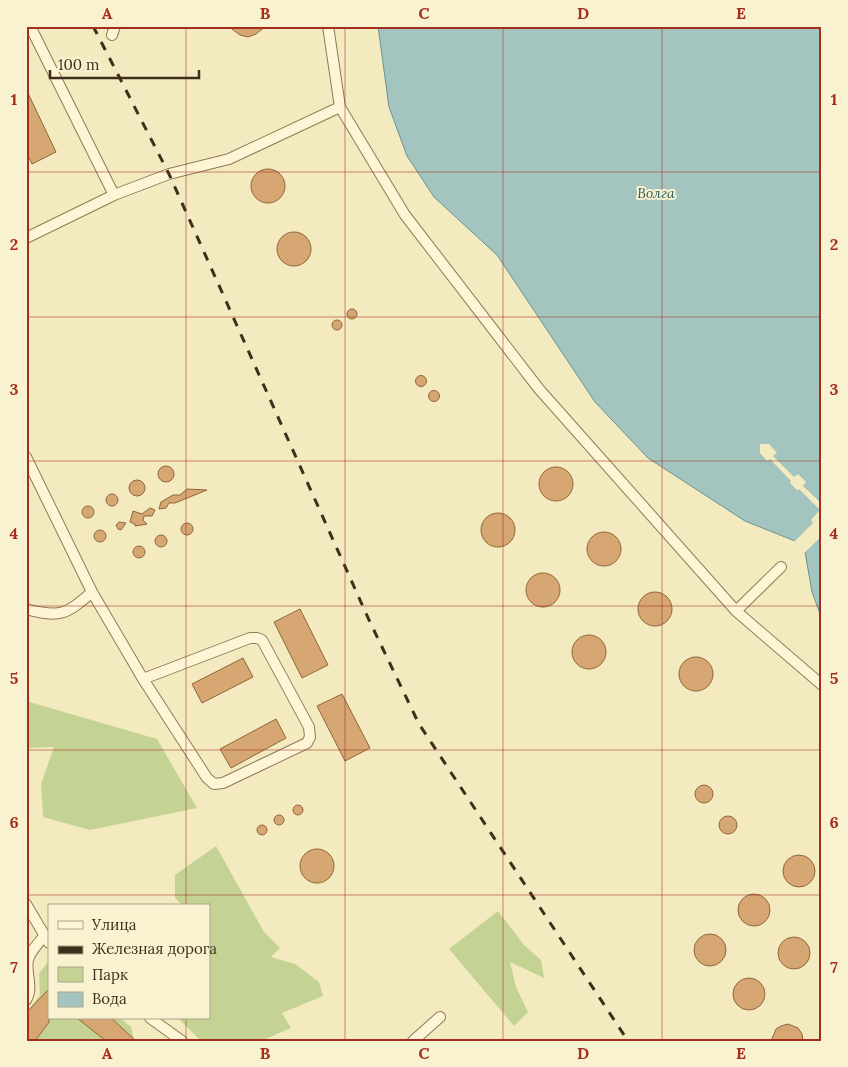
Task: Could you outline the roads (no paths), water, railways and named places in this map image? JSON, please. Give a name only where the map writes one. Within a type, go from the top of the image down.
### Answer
[{"type":"street","points":[[30,26],[114,195]]},
{"type":"street","points":[[328,26],[340,107],[405,215],[539,389],[736,610],[822,685]]},
{"type":"street","points":[[26,238],[114,195],[169,174],[229,159],[340,107]]},
{"type":"street","points":[[26,457],[92,592],[143,679],[207,778],[214,784],[223,783],[307,743],[310,737],[309,727],[262,640],[257,638],[250,638],[143,679]]},
{"type":"street","points":[[736,610],[781,567]]},
{"type":"street","points":[[26,609],[47,615],[64,612],[75,607],[92,592]]},
{"type":"street","points":[[26,904],[46,939],[29,956],[30,988],[26,1000]]},
{"type":"street","points":[[413,1041],[440,1017]]},
{"type":"street","points":[[153,1020],[182,1041]]},
{"type":"water","name":"Волга","points":[[378,26],[822,26],[822,619],[812,592],[805,552],[795,541],[745,521],[648,458],[595,402],[497,255],[434,197],[407,156],[389,107]]},
{"type":"railway","points":[[93,26],[169,174],[369,620],[419,724],[628,1041]]}]
